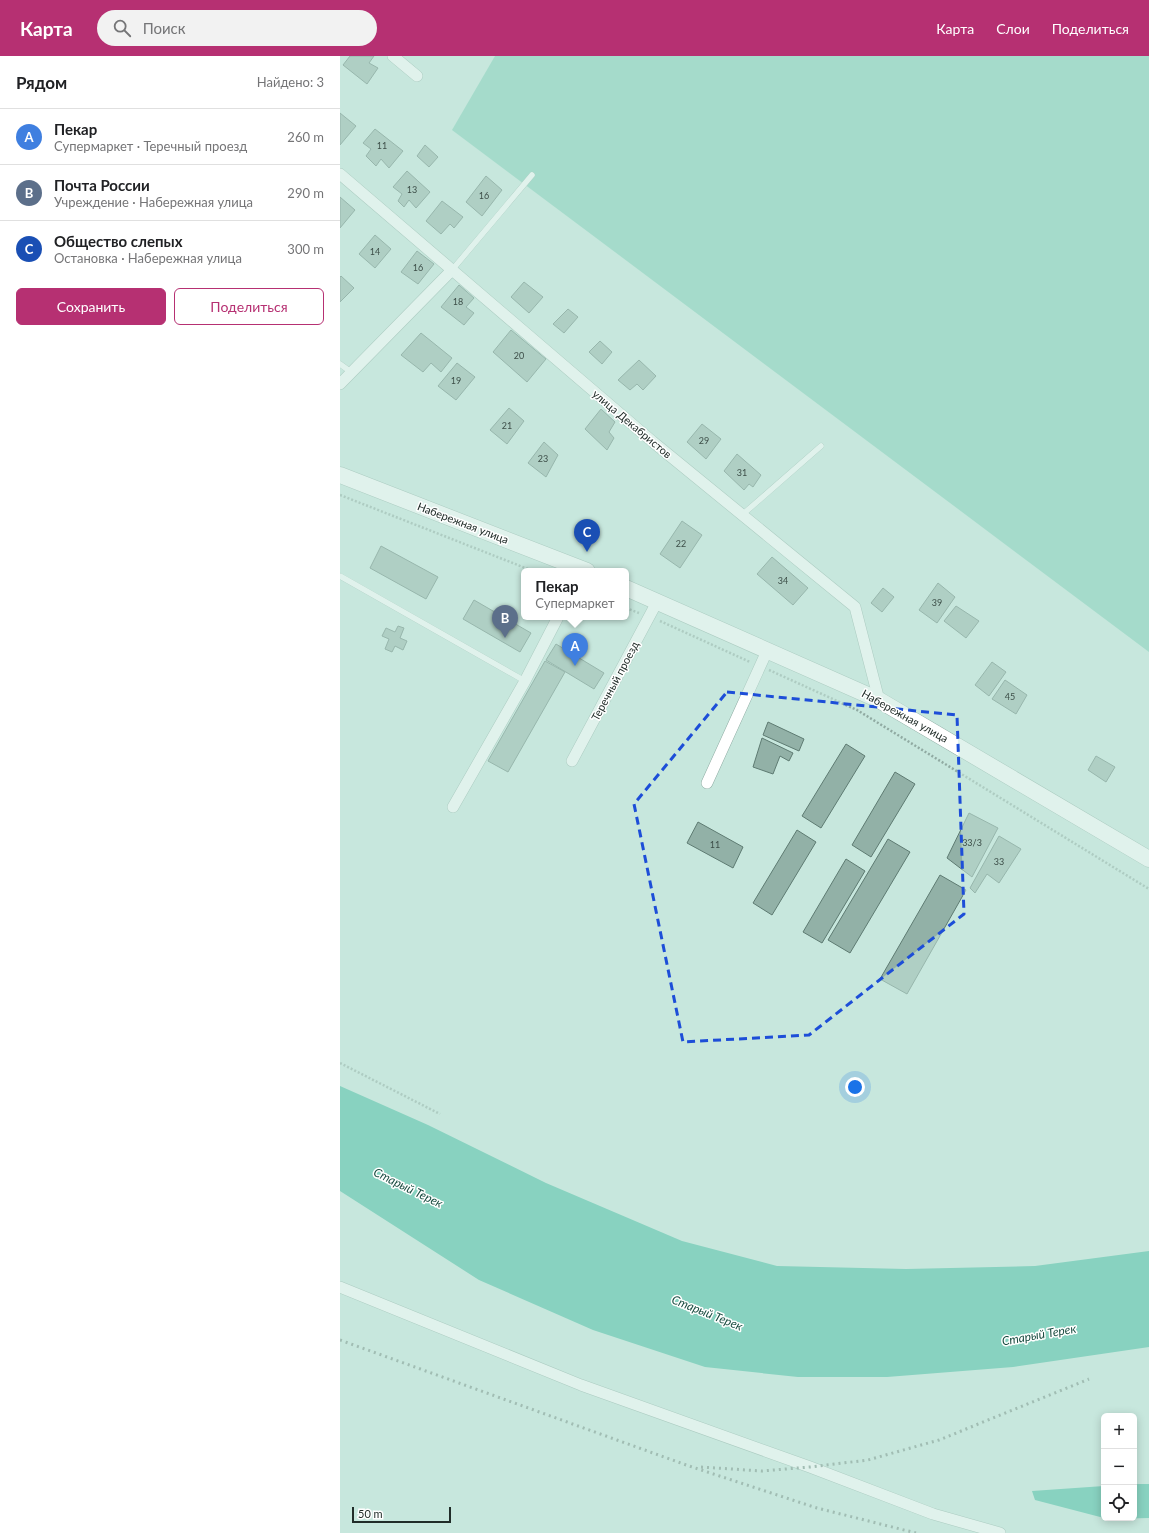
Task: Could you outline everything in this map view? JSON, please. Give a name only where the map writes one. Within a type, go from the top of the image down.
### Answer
[{"type":"main road","name":"Набережная улица","points":[[340,475],[579,568]]},
{"type":"main road","name":"Набережная улица","points":[[629,589],[879,700],[1149,859]]},
{"type":"street","points":[[393,56],[417,76]]},
{"type":"street","name":"улица Декабристов","points":[[340,174],[653,442],[854,607],[879,700]]},
{"type":"street","points":[[340,384],[452,270]]},
{"type":"street","name":"Теречный проезд","points":[[572,761],[657,602]]},
{"type":"street","points":[[452,807],[525,681],[556,620]]},
{"type":"street","points":[[707,783],[767,651]]},
{"type":"street","points":[[340,1287],[581,1385],[810,1467],[933,1514],[1000,1533]]},
{"type":"lane","points":[[452,270],[532,175]]},
{"type":"lane","points":[[340,364],[351,372]]},
{"type":"lane","points":[[742,515],[821,446]]},
{"type":"lane","points":[[340,576],[525,681]]},
{"type":"path","points":[[340,495],[525,568]]},
{"type":"path","points":[[629,609],[640,613]]},
{"type":"path","points":[[655,619],[756,664]]},
{"type":"path","points":[[763,667],[857,710],[1149,889]]},
{"type":"path","points":[[340,1062],[440,1114]]},
{"type":"highlighted area","points":[[727,692],[957,715],[964,914],[809,1035],[683,1042],[634,804]]},
{"type":"shaded area","points":[[495,56],[1149,56],[1149,652],[452,130]]},
{"type":"water","name":"Старый Терек","points":[[340,1086],[428,1125],[546,1183],[682,1241],[777,1266],[906,1269],[1035,1266],[1149,1251],[1149,1347],[1013,1367],[887,1377],[798,1377],[705,1367],[593,1330],[479,1280],[340,1191]]},
{"type":"water","points":[[1137,1484],[1149,1484],[1149,1518],[1137,1518]]},
{"type":"water","points":[[1101,1486],[1101,1517],[1035,1500],[1032,1491]]},
{"type":"building","points":[[350,56],[374,56],[369,63],[378,68],[367,84],[343,65]]},
{"type":"building","points":[[340,113],[356,126],[340,145]]},
{"type":"building","points":[[375,129],[403,151],[389,168],[381,159],[376,166],[366,156],[371,149],[363,143]]},
{"type":"building","points":[[425,145],[438,157],[429,167],[417,156]]},
{"type":"building","points":[[407,171],[430,192],[416,208],[409,200],[404,207],[398,201],[402,194],[393,187]]},
{"type":"building","points":[[486,176],[502,190],[482,216],[466,202]]},
{"type":"building","points":[[340,197],[355,210],[340,228]]},
{"type":"building","points":[[442,201],[463,217],[454,228],[450,224],[441,234],[426,221]]},
{"type":"building","points":[[375,235],[391,249],[375,268],[359,254]]},
{"type":"building","points":[[417,251],[434,264],[418,284],[401,272]]},
{"type":"building","points":[[341,276],[354,288],[340,302],[340,277]]},
{"type":"building","points":[[524,282],[543,297],[529,313],[511,297]]},
{"type":"building","points":[[459,285],[474,298],[466,307],[474,313],[464,325],[441,307]]},
{"type":"building","points":[[568,309],[578,317],[564,333],[553,324]]},
{"type":"building","points":[[511,330],[546,359],[527,382],[493,352]]},
{"type":"building","points":[[421,333],[452,358],[441,372],[431,363],[423,372],[401,355]]},
{"type":"building","points":[[600,341],[612,352],[602,364],[589,352]]},
{"type":"building","points":[[639,360],[656,376],[643,390],[637,384],[630,390],[618,380]]},
{"type":"building","points":[[457,363],[475,377],[456,400],[438,386]]},
{"type":"building","points":[[509,408],[524,421],[507,444],[490,430]]},
{"type":"building","points":[[601,409],[615,422],[609,432],[614,438],[607,450],[585,429]]},
{"type":"building","points":[[702,424],[721,439],[706,459],[687,442]]},
{"type":"building","points":[[544,442],[558,455],[546,477],[528,463]]},
{"type":"building","points":[[737,454],[761,475],[753,487],[749,484],[744,490],[724,471]]},
{"type":"building","points":[[682,521],[702,535],[680,568],[660,554]]},
{"type":"building","points":[[381,546],[438,577],[426,599],[370,568]]},
{"type":"building","points":[[772,557],[808,588],[793,605],[757,574]]},
{"type":"building","points":[[938,583],[955,597],[937,623],[919,610]]},
{"type":"building","points":[[883,588],[894,597],[882,612],[871,603]]},
{"type":"building","points":[[474,600],[531,633],[520,652],[463,619]]},
{"type":"building","points":[[956,606],[979,621],[966,638],[944,621]]},
{"type":"building","points":[[398,626],[404,628],[400,638],[407,641],[403,650],[395,646],[392,652],[385,649],[389,639],[382,636],[386,628],[395,632]]},
{"type":"building","points":[[556,644],[604,673],[594,689],[546,660]]},
{"type":"building","points":[[545,661],[565,672],[508,772],[488,761]]},
{"type":"building","points":[[992,662],[1006,672],[989,696],[975,685]]},
{"type":"building","points":[[1005,680],[1027,695],[1016,714],[992,699]]},
{"type":"building","points":[[768,722],[804,739],[799,751],[763,735]]},
{"type":"building","points":[[762,738],[793,753],[789,761],[780,756],[773,774],[753,767]]},
{"type":"building","points":[[846,744],[865,756],[821,828],[802,816]]},
{"type":"building","points":[[1096,756],[1115,767],[1106,782],[1088,770]]},
{"type":"building","points":[[895,772],[915,784],[871,857],[852,845]]},
{"type":"building","points":[[969,813],[998,828],[972,877],[947,858]]},
{"type":"building","points":[[698,822],[743,847],[733,868],[687,843]]},
{"type":"building","points":[[797,830],[816,842],[772,915],[753,903]]},
{"type":"building","points":[[999,836],[1021,849],[999,883],[987,874],[975,893],[970,888]]},
{"type":"building","points":[[888,839],[910,852],[850,953],[828,940]]},
{"type":"building","points":[[846,859],[865,871],[822,943],[803,932]]},
{"type":"building","points":[[940,875],[966,890],[907,994],[880,979]]},
{"type":"railway","points":[[340,1340],[689,1466],[817,1508],[916,1533]]},
{"type":"railway","points":[[701,1467],[762,1471],[868,1460],[939,1440],[1089,1379]]},
{"type":"place","name":"Общество слепых","points":[[587,552]]},
{"type":"place","name":"Почта России","points":[[505,638]]},
{"type":"place","name":"Пекар","points":[[575,666]]}]
